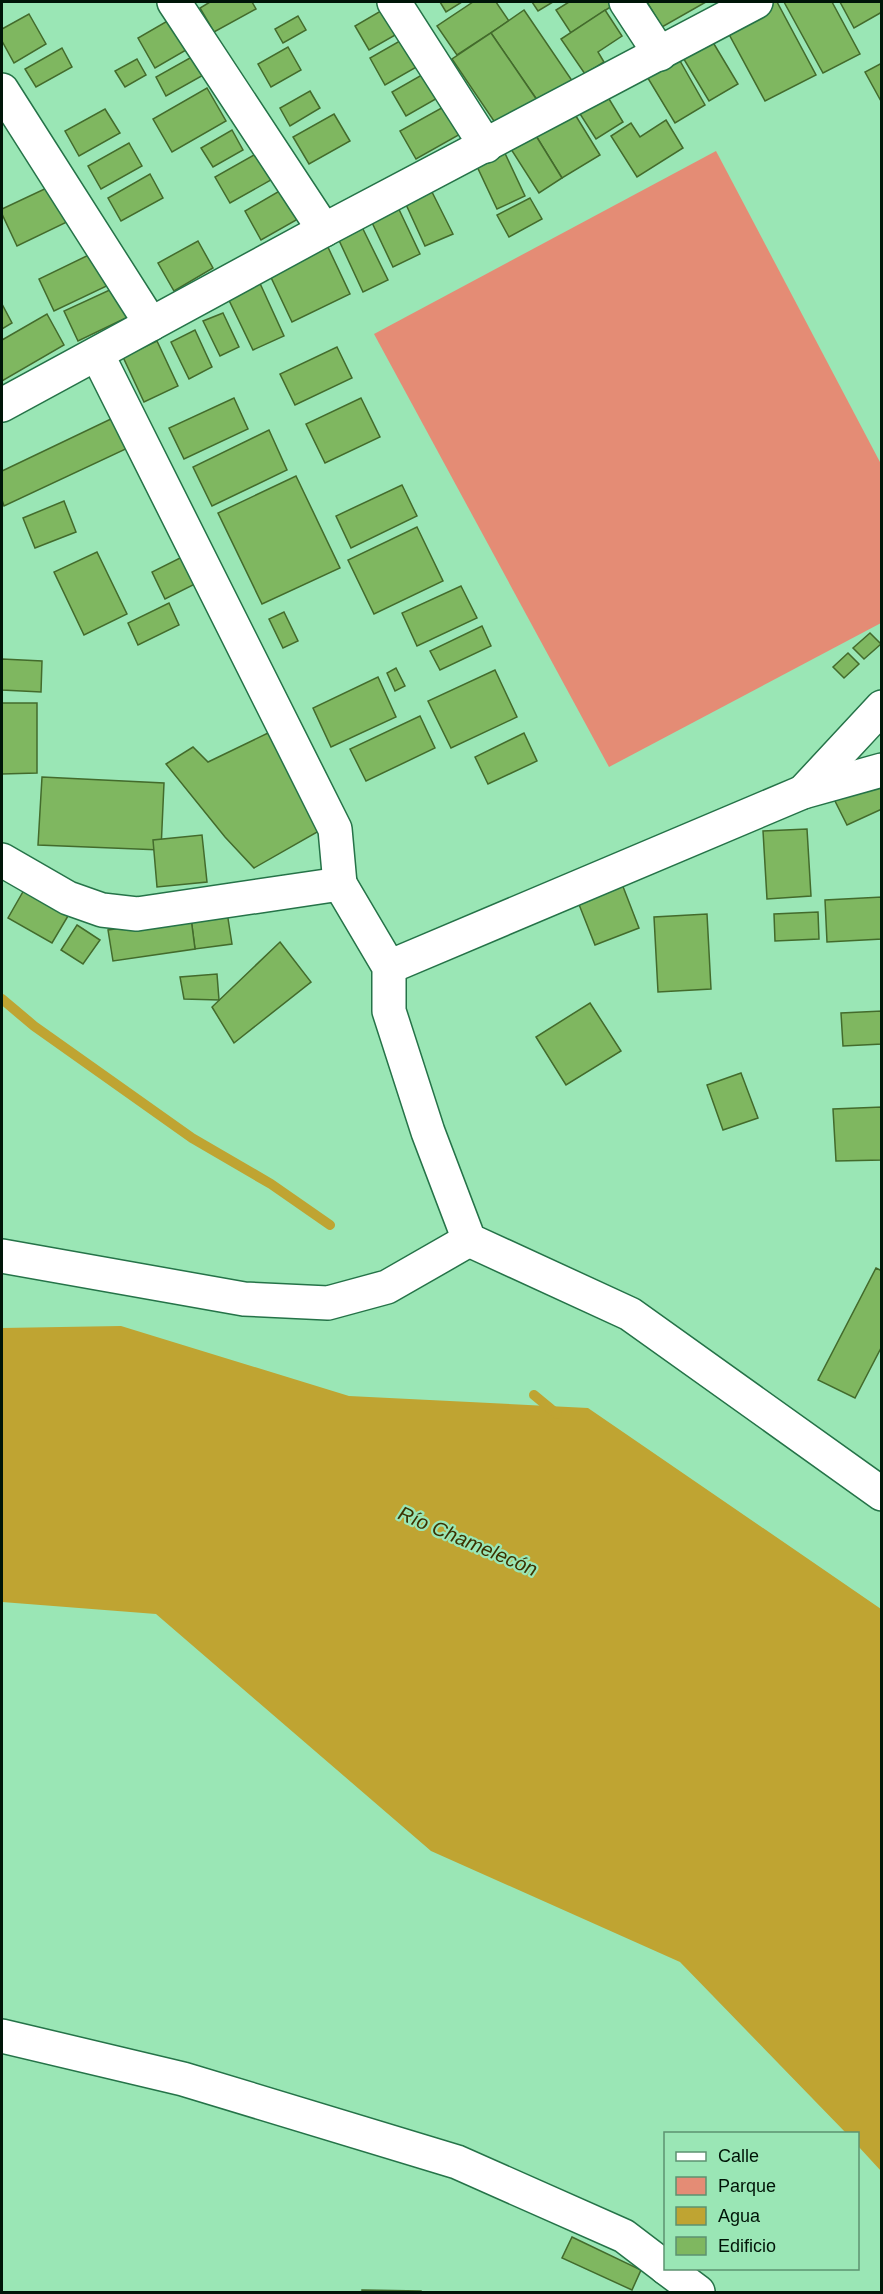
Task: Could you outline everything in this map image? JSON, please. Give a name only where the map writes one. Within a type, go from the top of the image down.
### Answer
[{"type":"street","points":[[174,2],[324,230]]},
{"type":"street","points":[[394,2],[486,146]]},
{"type":"street","points":[[626,2],[660,54]]},
{"type":"street","points":[[2,405],[324,230],[756,2]]},
{"type":"street","points":[[2,90],[151,324]]},
{"type":"street","points":[[97,354],[335,828],[340,884],[389,967],[389,1011],[428,1132],[469,1240],[630,1314],[882,1494]]},
{"type":"street","points":[[803,792],[882,707]]},
{"type":"street","points":[[389,967],[803,792],[882,770]]},
{"type":"street","points":[[2,860],[68,898],[102,910],[137,914],[340,884]]},
{"type":"street","points":[[2,1256],[244,1299],[328,1303],[387,1287],[469,1240]]},
{"type":"street","points":[[2,2036],[183,2079],[457,2162],[624,2236],[664,2266]]},
{"type":"street","points":[[669,2270],[698,2292]]},
{"type":"green space","points":[[716,151],[881,464],[881,623],[609,767],[374,334]]},
{"type":"water","name":"Río Chamelecón","points":[[121,1326],[349,1396],[588,1408],[881,1609],[881,2171],[859,2147],[859,2132],[845,2132],[680,1962],[431,1851],[156,1614],[2,1602],[2,1328]]},
{"type":"building","points":[[210,2],[252,2],[256,9],[214,32],[200,8]]},
{"type":"building","points":[[440,2],[462,2],[446,12]]},
{"type":"building","points":[[473,2],[496,2],[509,21],[457,55],[437,26]]},
{"type":"building","points":[[532,2],[553,2],[538,11]]},
{"type":"building","points":[[569,2],[618,2],[571,33],[556,10]]},
{"type":"building","points":[[647,2],[706,2],[662,27]]},
{"type":"building","points":[[770,2],[777,2],[816,75],[765,101],[724,25]]},
{"type":"building","points":[[784,2],[832,2],[860,54],[823,73]]},
{"type":"building","points":[[840,2],[882,2],[882,12],[854,28]]},
{"type":"building","points":[[391,5],[404,30],[369,50],[355,26]]},
{"type":"building","points":[[524,10],[575,85],[542,107],[491,33]]},
{"type":"building","points":[[605,10],[622,36],[598,52],[604,62],[585,74],[561,39]]},
{"type":"building","points":[[29,14],[46,44],[14,63],[2,41],[2,29]]},
{"type":"building","points":[[176,16],[193,46],[155,68],[138,38]]},
{"type":"building","points":[[298,16],[306,30],[283,43],[275,29]]},
{"type":"building","points":[[491,33],[539,103],[500,130],[452,59]]},
{"type":"building","points":[[708,34],[738,84],[709,101],[679,51]]},
{"type":"building","points":[[405,38],[420,65],[385,85],[370,58]]},
{"type":"building","points":[[288,47],[301,70],[271,87],[258,64]]},
{"type":"building","points":[[62,48],[72,67],[36,87],[25,69]]},
{"type":"building","points":[[675,52],[705,105],[675,123],[643,70]]},
{"type":"building","points":[[197,54],[207,73],[166,96],[156,77]]},
{"type":"building","points":[[137,59],[146,75],[125,87],[115,71]]},
{"type":"building","points":[[882,63],[882,103],[865,72]]},
{"type":"building","points":[[434,68],[448,92],[406,116],[392,92]]},
{"type":"building","points":[[207,88],[226,121],[172,152],[153,119]]},
{"type":"building","points":[[603,89],[623,122],[596,139],[575,106]]},
{"type":"building","points":[[310,91],[320,108],[290,126],[280,108]]},
{"type":"building","points":[[456,100],[471,128],[416,159],[400,131]]},
{"type":"building","points":[[571,108],[600,155],[562,178],[533,131]]},
{"type":"building","points":[[105,109],[120,133],[79,156],[65,131]]},
{"type":"building","points":[[334,114],[350,141],[309,164],[293,137]]},
{"type":"building","points":[[666,120],[683,148],[637,177],[611,136],[631,123],[640,137]]},
{"type":"building","points":[[232,130],[243,150],[213,167],[201,148]]},
{"type":"building","points":[[533,131],[562,178],[539,193],[509,146]]},
{"type":"building","points":[[129,143],[142,166],[101,189],[88,166]]},
{"type":"building","points":[[502,147],[525,196],[497,209],[474,160]]},
{"type":"building","points":[[263,150],[278,176],[230,203],[215,177]]},
{"type":"building","points":[[150,174],[163,198],[121,221],[108,198]]},
{"type":"building","points":[[53,185],[69,221],[17,246],[2,214],[2,209]]},
{"type":"building","points":[[288,186],[305,215],[261,240],[245,211]]},
{"type":"building","points":[[430,188],[453,234],[425,246],[404,200]]},
{"type":"building","points":[[530,198],[542,219],[509,237],[497,215]]},
{"type":"building","points":[[395,201],[420,254],[393,267],[368,214]]},
{"type":"building","points":[[361,225],[388,280],[363,292],[337,236]]},
{"type":"building","points":[[198,241],[213,268],[174,291],[158,263]]},
{"type":"building","points":[[326,243],[350,294],[292,322],[268,271]]},
{"type":"building","points":[[97,251],[113,283],[54,311],[39,279]]},
{"type":"building","points":[[258,279],[284,336],[253,350],[226,294]]},
{"type":"building","points":[[114,288],[128,317],[78,341],[64,311]]},
{"type":"building","points":[[2,304],[12,323],[2,329]]},
{"type":"building","points":[[223,313],[239,347],[220,356],[203,321]]},
{"type":"building","points":[[47,314],[64,345],[2,381],[2,340]]},
{"type":"building","points":[[195,330],[212,367],[189,379],[171,342]]},
{"type":"building","points":[[157,341],[178,386],[144,402],[123,357]]},
{"type":"building","points":[[337,347],[352,378],[295,405],[280,374]]},
{"type":"building","points":[[234,398],[248,429],[184,459],[169,428]]},
{"type":"building","points":[[361,398],[380,437],[325,463],[306,424]]},
{"type":"building","points":[[115,417],[130,447],[4,506],[2,471]]},
{"type":"building","points":[[269,430],[287,470],[212,506],[193,467]]},
{"type":"building","points":[[296,476],[340,568],[262,604],[218,513]]},
{"type":"building","points":[[402,485],[417,516],[351,548],[336,516]]},
{"type":"building","points":[[64,501],[76,532],[35,548],[23,518]]},
{"type":"building","points":[[417,527],[443,581],[374,614],[348,560]]},
{"type":"building","points":[[97,552],[127,614],[84,635],[54,572]]},
{"type":"building","points":[[184,556],[197,583],[165,599],[152,572]]},
{"type":"building","points":[[461,586],[477,618],[417,646],[402,613]]},
{"type":"building","points":[[169,603],[179,625],[138,645],[128,623]]},
{"type":"building","points":[[284,612],[298,641],[283,648],[269,619]]},
{"type":"building","points":[[482,626],[491,646],[440,670],[430,651]]},
{"type":"building","points":[[870,633],[881,644],[864,659],[853,648]]},
{"type":"building","points":[[848,653],[859,664],[844,678],[833,667]]},
{"type":"building","points":[[2,659],[42,661],[41,692],[2,690]]},
{"type":"building","points":[[396,668],[405,686],[395,691],[387,673]]},
{"type":"building","points":[[495,670],[517,717],[451,748],[428,701]]},
{"type":"building","points":[[378,677],[396,717],[331,747],[313,708]]},
{"type":"building","points":[[2,703],[37,703],[37,773],[2,774]]},
{"type":"building","points":[[420,716],[435,748],[366,781],[350,749]]},
{"type":"building","points":[[268,733],[319,831],[254,868],[225,837],[166,764],[193,747],[208,762]]},
{"type":"building","points":[[524,733],[537,761],[488,784],[475,757]]},
{"type":"building","points":[[882,772],[882,809],[847,825],[832,795]]},
{"type":"building","points":[[42,777],[164,783],[161,850],[38,845]]},
{"type":"building","points":[[807,829],[811,896],[767,899],[763,831]]},
{"type":"building","points":[[202,835],[207,882],[157,887],[153,840]]},
{"type":"building","points":[[622,884],[639,928],[595,945],[578,902]]},
{"type":"building","points":[[24,890],[68,916],[52,943],[8,918]]},
{"type":"building","points":[[882,897],[882,939],[827,942],[825,900]]},
{"type":"building","points":[[227,912],[232,944],[195,949],[191,918]]},
{"type":"building","points":[[818,912],[819,939],[775,941],[774,914]]},
{"type":"building","points":[[707,914],[711,989],[658,992],[654,917]]},
{"type":"building","points":[[191,918],[195,949],[113,961],[108,930]]},
{"type":"building","points":[[77,925],[100,940],[83,964],[61,950]]},
{"type":"building","points":[[280,942],[311,982],[234,1043],[212,1007]]},
{"type":"building","points":[[217,974],[219,1000],[184,999],[180,977]]},
{"type":"building","points":[[590,1003],[621,1051],[566,1085],[536,1037]]},
{"type":"building","points":[[882,1011],[882,1044],[843,1046],[841,1013]]},
{"type":"building","points":[[741,1073],[758,1118],[723,1130],[707,1085]]},
{"type":"building","points":[[882,1107],[882,1160],[836,1161],[833,1109]]},
{"type":"building","points":[[876,1268],[882,1271],[882,1346],[855,1398],[818,1380]]},
{"type":"building","points":[[572,2237],[641,2270],[632,2290],[562,2258]]},
{"type":"building","points":[[362,2290],[421,2291],[421,2292],[362,2292]]},
{"type":"waterway","points":[[2,999],[34,1026],[192,1138],[271,1184],[330,1225]]},
{"type":"waterway","points":[[534,1395],[557,1414]]}]
